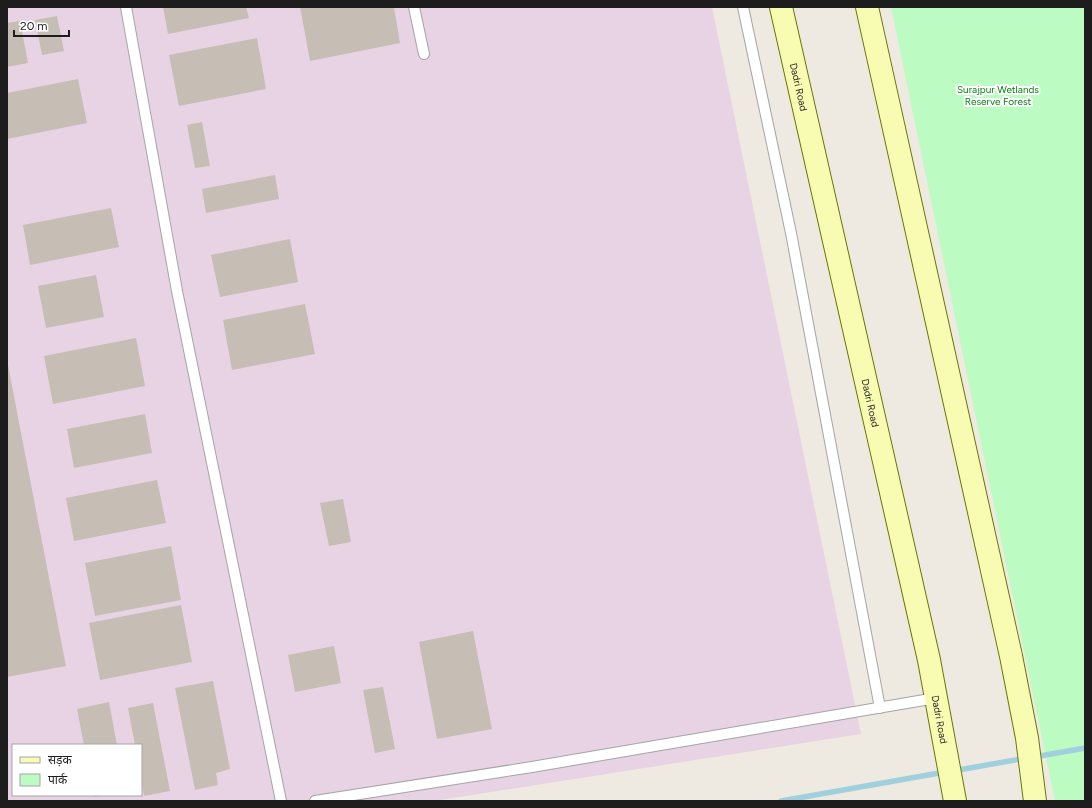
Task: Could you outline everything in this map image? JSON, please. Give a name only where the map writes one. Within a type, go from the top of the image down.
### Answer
[{"type":"main road","name":"Dadri Road","points":[[781,7],[927,652],[955,801]]},
{"type":"main road","points":[[867,7],[1010,656],[1027,738],[1035,801]]},
{"type":"lane","points":[[126,7],[179,299],[281,801]]},
{"type":"lane","points":[[414,7],[424,54]]},
{"type":"lane","points":[[743,7],[791,233],[880,708]]},
{"type":"lane","points":[[315,801],[532,768],[936,698]]},
{"type":"shaded area","points":[[7,7],[712,7],[861,734],[434,801],[7,801]]},
{"type":"green space","name":"Surajpur Wetlands Reserve Forest","points":[[891,7],[1085,7],[1085,801],[1055,801]]},
{"type":"building","points":[[163,7],[246,7],[249,18],[168,34]]},
{"type":"building","points":[[300,7],[394,7],[400,43],[310,61]]},
{"type":"building","points":[[57,16],[64,51],[42,55],[35,20]]},
{"type":"building","points":[[20,21],[28,63],[7,67],[7,23]]},
{"type":"building","points":[[257,38],[266,89],[179,106],[169,55]]},
{"type":"building","points":[[78,79],[87,123],[7,139],[7,93]]},
{"type":"building","points":[[202,122],[210,166],[195,168],[187,125]]},
{"type":"building","points":[[275,175],[279,199],[206,213],[202,189]]},
{"type":"building","points":[[111,208],[119,247],[30,265],[23,225]]},
{"type":"building","points":[[290,239],[298,282],[220,297],[211,255]]},
{"type":"building","points":[[96,275],[104,317],[46,328],[38,286]]},
{"type":"building","points":[[305,304],[315,354],[232,370],[223,320]]},
{"type":"building","points":[[136,338],[145,386],[53,404],[44,356]]},
{"type":"building","points":[[7,360],[66,666],[7,677]]},
{"type":"building","points":[[145,414],[152,453],[74,468],[67,429]]},
{"type":"building","points":[[157,480],[166,523],[74,541],[66,498]]},
{"type":"building","points":[[343,499],[351,542],[329,546],[320,503]]},
{"type":"building","points":[[171,546],[181,600],[95,616],[85,563]]},
{"type":"building","points":[[181,605],[192,662],[100,680],[89,623]]},
{"type":"building","points":[[473,631],[492,729],[437,739],[419,642]]},
{"type":"building","points":[[334,646],[341,683],[295,692],[288,655]]},
{"type":"building","points":[[213,681],[230,769],[216,773],[218,785],[195,790],[175,688]]},
{"type":"building","points":[[383,687],[395,749],[375,753],[363,690]]},
{"type":"building","points":[[109,702],[117,744],[84,744],[77,709]]},
{"type":"building","points":[[153,703],[170,791],[144,796],[142,784],[142,744],[135,744],[128,708]]},
{"type":"waterway","points":[[1034,757],[1085,748]]},
{"type":"waterway","points":[[953,771],[1026,758]]},
{"type":"waterway","points":[[781,801],[945,772]]}]
